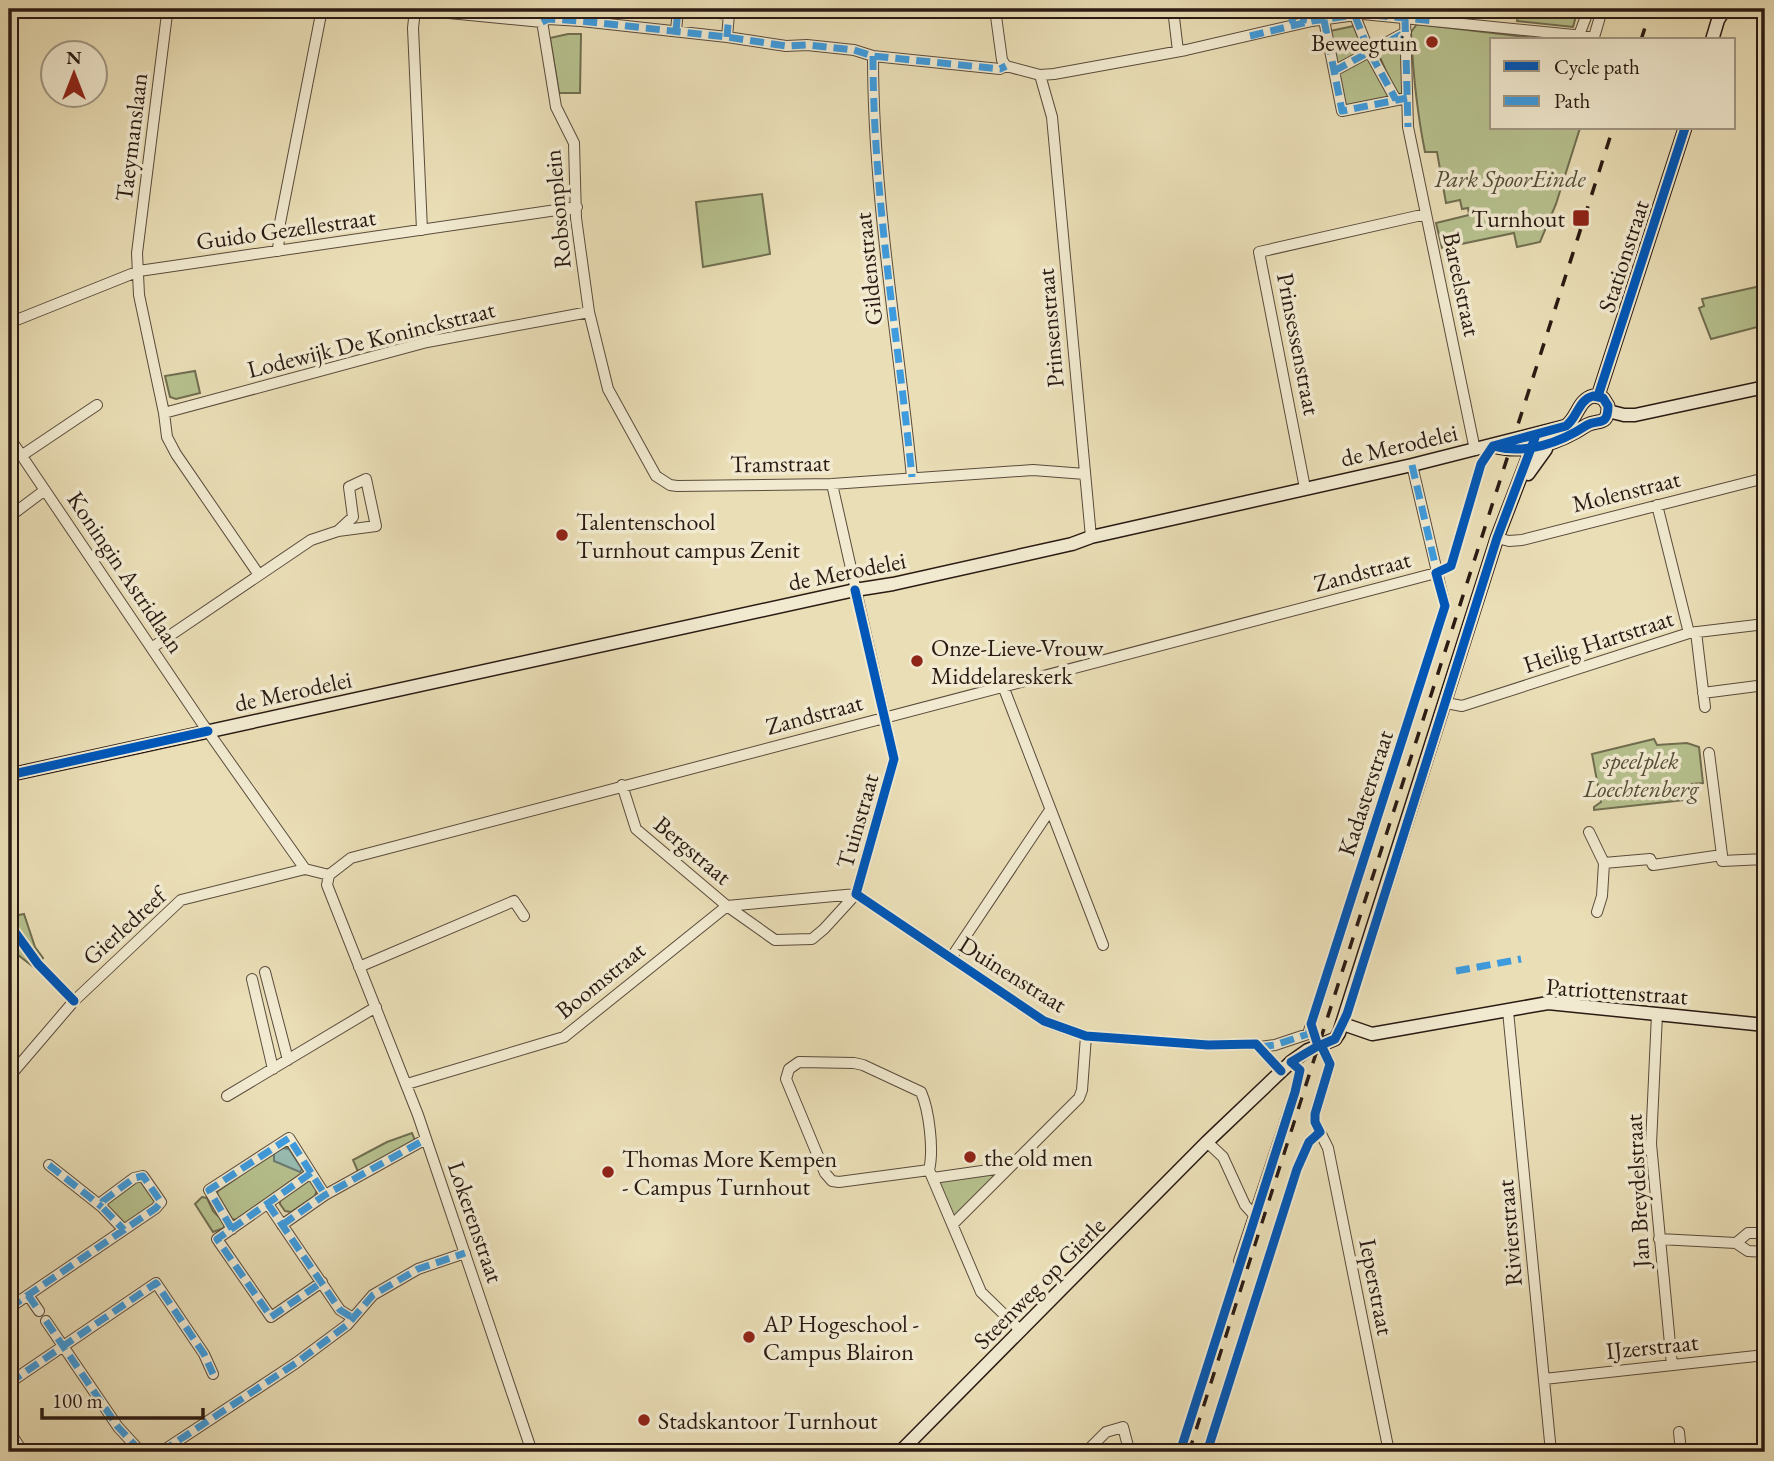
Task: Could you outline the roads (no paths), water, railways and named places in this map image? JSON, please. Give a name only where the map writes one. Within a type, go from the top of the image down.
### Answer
[{"type":"street","name":"Taeymanslaan","points":[[166,9],[137,253],[139,295],[167,436],[176,454],[259,575]]},
{"type":"street","points":[[278,251],[280,223],[323,9]]},
{"type":"street","points":[[408,9],[542,22],[548,19],[587,22],[786,46],[807,45],[854,50],[873,56],[1000,69],[1006,66],[1040,75],[1178,51],[1303,23],[1355,16],[1405,18],[1594,37],[1602,10],[1596,9]]},
{"type":"street","name":"Robsonplein","points":[[540,9],[556,107],[574,144],[576,218],[589,312]]},
{"type":"street","points":[[586,9],[587,22]]},
{"type":"street","points":[[676,32],[678,9],[729,14],[727,37]]},
{"type":"street","points":[[995,9],[1002,60],[1006,66]]},
{"type":"street","points":[[1173,9],[1178,51]]},
{"type":"street","points":[[1303,23],[1305,9]]},
{"type":"street","points":[[1579,35],[1588,9]]},
{"type":"street","points":[[1713,38],[1718,20],[1725,9]]},
{"type":"street","points":[[415,10],[413,28],[422,230]]},
{"type":"street","points":[[1324,20],[1342,111],[1402,99],[1369,51],[1355,16]]},
{"type":"street","name":"Bareelstraat","points":[[1405,18],[1402,99],[1475,450]]},
{"type":"street","points":[[1334,71],[1406,32]]},
{"type":"street","name":"Gildenstraat","points":[[873,56],[873,98],[912,477]]},
{"type":"street","name":"Prinsenstraat","points":[[1040,75],[1052,117],[1091,537]]},
{"type":"street","name":"Stationstraat","points":[[1598,396],[1684,130]]},
{"type":"street","name":"Guido Gezellestraat","points":[[9,323],[139,271],[577,207]]},
{"type":"street","name":"Prinsessenstraat","points":[[1305,488],[1259,252],[1426,214]]},
{"type":"street","name":"Tramstraat","points":[[589,312],[608,389],[656,476],[677,486],[832,484],[1033,470],[1085,474]]},
{"type":"street","name":"Lodewijk De Koninckstraat","points":[[164,412],[427,341],[589,312]]},
{"type":"street","points":[[1598,396],[1606,402],[1608,411],[1620,415],[1635,415],[1765,387]]},
{"type":"street","name":"de Merodelei","points":[[1538,442],[1570,423],[1588,397],[1598,396]]},
{"type":"street","points":[[21,456],[97,405]]},
{"type":"street","points":[[1580,406],[1582,417],[1590,423]]},
{"type":"street","name":"de Merodelei","points":[[9,775],[855,590],[893,584],[1493,446],[1538,442],[1577,433],[1590,423],[1602,421],[1608,411]]},
{"type":"street","name":"Koningin Astridlaan","points":[[9,437],[208,731]]},
{"type":"street","points":[[1343,1024],[1497,538],[1515,490],[1538,442]]},
{"type":"street","name":"Kadasterstraat","points":[[1260,1048],[1308,1034],[1444,607],[1412,465]]},
{"type":"street","name":"Molenstraat","points":[[1497,538],[1522,540],[1765,478]]},
{"type":"street","points":[[153,648],[311,540],[338,531],[376,526],[366,479],[349,487],[353,517],[338,531]]},
{"type":"street","name":"Tuinstraat","points":[[832,484],[894,760],[856,894]]},
{"type":"street","points":[[9,517],[45,490]]},
{"type":"street","points":[[1657,505],[1693,633],[1705,707]]},
{"type":"street","name":"Zandstraat","points":[[329,875],[351,858],[1436,573]]},
{"type":"street","name":"Heilig Hartstraat","points":[[1446,703],[1462,706],[1693,633],[1765,624]]},
{"type":"street","points":[[1703,693],[1765,685]]},
{"type":"street","points":[[1003,686],[1103,945]]},
{"type":"street","points":[[208,731],[305,869],[329,875]]},
{"type":"street","points":[[1709,753],[1722,861],[1765,859]]},
{"type":"street","name":"Bergstraat","points":[[622,785],[636,829],[727,906],[775,940],[812,939],[856,894]]},
{"type":"street","points":[[951,958],[1050,810]]},
{"type":"street","points":[[1589,832],[1604,863],[1602,896],[1597,912]]},
{"type":"street","points":[[1604,863],[1650,859],[1653,865],[1722,855]]},
{"type":"street","name":"Gierledreef","points":[[9,1077],[74,1001],[181,900],[305,869]]},
{"type":"street","name":"Lokerenstraat","points":[[329,875],[327,885],[407,1084],[532,1452]]},
{"type":"street","points":[[727,906],[856,894]]},
{"type":"street","name":"Duinenstraat","points":[[856,894],[1044,1021],[1086,1036],[1208,1045],[1256,1044],[1260,1048]]},
{"type":"street","points":[[359,967],[514,901],[524,916]]},
{"type":"street","name":"Boomstraat","points":[[407,1084],[564,1037],[727,906]]},
{"type":"street","points":[[265,972],[288,1060]]},
{"type":"street","points":[[252,979],[273,1069]]},
{"type":"street","name":"Patriottenstraat","points":[[1343,1024],[1372,1034],[1548,1003],[1765,1025]]},
{"type":"street","points":[[227,1096],[376,1007]]},
{"type":"street","name":"Rivierstraat","points":[[1508,1011],[1551,1452]]},
{"type":"street","name":"Jan Breydelstraat","points":[[1657,1014],[1651,1144],[1672,1365]]},
{"type":"street","name":"Steenweg op Gierle","points":[[900,1452],[1207,1142],[1286,1066],[1335,1039],[1343,1024]]},
{"type":"street","points":[[953,1223],[1079,1098],[1086,1036]]},
{"type":"street","name":"Ieperstraat","points":[[1321,1045],[1330,1064],[1315,1122],[1328,1148],[1389,1452]]},
{"type":"street","points":[[1239,1261],[1300,1070],[1286,1066],[1260,1048]]},
{"type":"street","points":[[1010,1167],[931,1174],[839,1182],[832,1181],[825,1173],[786,1079],[789,1069],[799,1062],[854,1063],[921,1092],[926,1102],[931,1174],[981,1292],[1021,1331]]},
{"type":"street","points":[[1207,1452],[1297,1169],[1309,1142],[1320,1132]]},
{"type":"street","points":[[232,1228],[209,1190],[289,1138],[326,1195]]},
{"type":"street","points":[[282,1225],[326,1195],[426,1139]]},
{"type":"street","points":[[1207,1142],[1223,1157],[1245,1205],[1254,1215]]},
{"type":"street","points":[[49,1165],[102,1207],[124,1230]]},
{"type":"street","points":[[312,1173],[217,1239],[271,1317],[322,1282]]},
{"type":"street","points":[[9,1308],[161,1202],[143,1176],[134,1178],[107,1197],[102,1207]]},
{"type":"street","points":[[268,1204],[341,1310],[353,1318]]},
{"type":"street","points":[[1736,1243],[1748,1233],[1765,1233]]},
{"type":"street","points":[[1658,1239],[1736,1243],[1748,1251],[1765,1252]]},
{"type":"street","points":[[161,1452],[296,1363],[353,1318],[373,1295],[418,1269],[465,1253]]},
{"type":"street","points":[[9,1383],[156,1283],[204,1354],[214,1374]]},
{"type":"street","points":[[28,1295],[39,1311]]},
{"type":"street","points":[[46,1321],[118,1427],[141,1452]]},
{"type":"street","name":"IJzerstraat","points":[[1544,1379],[1765,1356]]},
{"type":"street","points":[[1086,1452],[1106,1432],[1123,1427],[1129,1450]]},
{"type":"street","points":[[9,1431],[23,1452]]},
{"type":"street","points":[[1679,1432],[1681,1452]]},
{"type":"water","points":[[282,1148],[289,1149],[302,1169],[300,1172],[274,1161],[274,1153]]},
{"type":"railway","points":[[1642,38],[1651,9]]},
{"type":"railway","points":[[1189,1452],[1612,130]]},
{"type":"place","name":"Beweegtuin","points":[[1432,42]]},
{"type":"place","name":"Turnhout","points":[[1581,218]]},
{"type":"place","name":"Talentenschool Turnhout campus Zenit","points":[[562,535]]},
{"type":"place","name":"Onze-Lieve-Vrouw Middelareskerk","points":[[917,661]]},
{"type":"place","name":"the old men","points":[[970,1157]]},
{"type":"place","name":"Thomas More Kempen - Campus Turnhout","points":[[608,1172]]},
{"type":"place","name":"AP Hogeschool - Campus Blairon","points":[[749,1337]]},
{"type":"place","name":"Stadskantoor Turnhout","points":[[644,1420]]},
{"type":"park label","name":"Park SpoorEinde","points":[[1510,178]]},
{"type":"park label","name":"speelplek Loechtenberg","points":[[1641,774]]}]
